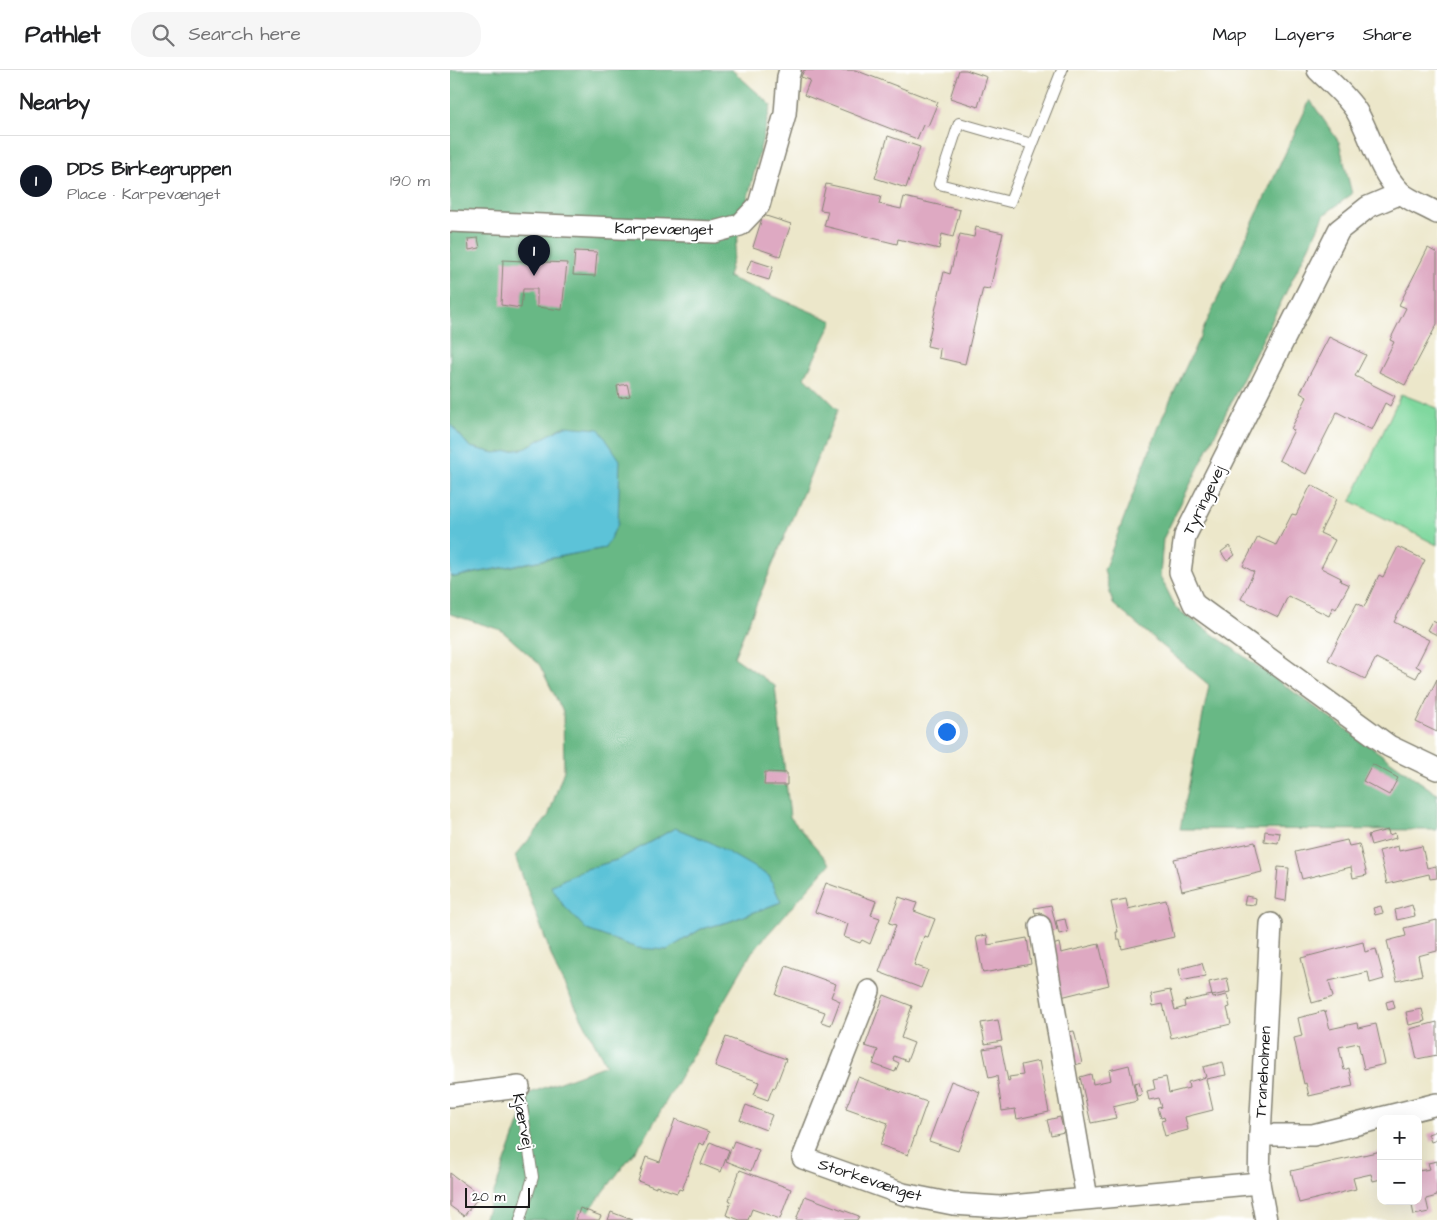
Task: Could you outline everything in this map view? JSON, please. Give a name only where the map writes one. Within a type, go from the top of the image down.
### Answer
[{"type":"street","name":"Karpevænget","points":[[450,221],[714,232],[740,225],[759,205],[785,114],[790,70]]},
{"type":"street","points":[[1318,70],[1346,97],[1371,140],[1383,169],[1401,193],[1437,213]]},
{"type":"street","name":"Tyringevej","points":[[1401,193],[1368,207],[1339,230],[1185,536],[1180,572],[1194,604],[1389,746],[1437,769]]},
{"type":"street","name":"Traneholmen","points":[[1266,1220],[1259,1183],[1271,924]]},
{"type":"street","points":[[1040,926],[1087,1198]]},
{"type":"street","name":"Storkevænget","points":[[869,990],[803,1158],[903,1194],[953,1204],[1000,1207],[1259,1183]]},
{"type":"street","name":"Kjærvej","points":[[450,1096],[519,1087]]},
{"type":"street","points":[[1260,1134],[1313,1136],[1437,1104]]},
{"type":"lane","points":[[1032,144],[959,123],[940,184],[1010,202],[1062,70]]},
{"type":"lane","name":"Kjærvej","points":[[519,1087],[533,1177],[520,1220]]},
{"type":"green space","points":[[450,70],[732,70],[771,105],[728,277],[833,321],[805,377],[838,409],[734,657],[775,686],[790,817],[830,864],[752,952],[645,1138],[582,1220],[484,1220],[530,1093],[606,1065],[557,971],[515,856],[548,817],[564,770],[563,712],[539,664],[501,630],[450,614],[450,575],[455,577],[605,548],[565,426],[523,449],[495,453],[470,447],[450,424]],"holes":[[[675,828],[781,902],[728,922],[701,929],[667,950],[563,905],[551,886],[580,871],[620,859]]]},
{"type":"green space","points":[[1310,100],[1339,142],[1352,194],[1325,214],[1163,539],[1160,576],[1176,608],[1437,794],[1437,830],[1180,829],[1209,685],[1113,604],[1104,570],[1163,416]]},
{"type":"green space","points":[[1401,394],[1437,408],[1437,545],[1351,501]]},
{"type":"water","points":[[450,424],[470,447],[495,453],[523,449],[565,426],[599,429],[620,460],[618,524],[605,548],[454,577],[450,575]]},
{"type":"water","points":[[675,828],[710,842],[769,876],[781,902],[728,922],[701,929],[667,950],[637,948],[587,930],[563,905],[551,886],[580,871],[620,859]]},
{"type":"building","points":[[804,70],[855,70],[938,102],[928,126],[923,125],[917,139],[804,95],[810,80],[801,77]]},
{"type":"building","points":[[959,70],[966,70],[987,77],[978,107],[950,98]]},
{"type":"building","points":[[888,136],[920,147],[906,188],[875,178]]},
{"type":"building","points":[[826,184],[881,196],[879,204],[901,209],[904,197],[960,210],[953,237],[942,234],[939,249],[898,239],[897,244],[824,226],[828,211],[820,210]]},
{"type":"building","points":[[763,215],[791,224],[780,256],[753,247]]},
{"type":"building","points":[[976,227],[1003,233],[990,289],[983,288],[965,364],[939,358],[940,349],[927,346],[944,272],[950,274],[960,234],[974,237]]},
{"type":"building","points":[[478,238],[480,248],[469,250],[468,239]]},
{"type":"building","points":[[1428,248],[1437,253],[1437,324],[1405,385],[1379,372],[1394,342],[1390,340],[1406,308],[1399,305]]},
{"type":"building","points":[[575,251],[597,252],[595,276],[573,275]]},
{"type":"building","points":[[503,260],[567,263],[562,310],[537,307],[537,289],[523,289],[521,308],[501,305]]},
{"type":"building","points":[[751,260],[773,267],[769,280],[746,273]]},
{"type":"building","points":[[1329,337],[1366,355],[1355,376],[1395,396],[1390,406],[1385,403],[1372,430],[1337,412],[1306,474],[1279,460],[1294,430],[1291,429],[1307,397],[1300,393]]},
{"type":"building","points":[[627,384],[630,396],[619,398],[617,386]]},
{"type":"building","points":[[1311,485],[1337,499],[1320,533],[1335,540],[1321,568],[1341,578],[1340,581],[1349,585],[1336,609],[1333,607],[1329,616],[1288,596],[1278,617],[1241,599],[1254,572],[1243,566],[1258,537],[1276,545],[1292,514],[1296,515]]},
{"type":"building","points":[[1229,546],[1235,555],[1227,561],[1221,552]]},
{"type":"building","points":[[1398,547],[1425,560],[1394,622],[1429,640],[1416,666],[1421,669],[1416,678],[1376,658],[1365,679],[1328,660],[1357,603],[1364,607],[1379,575],[1383,577]]},
{"type":"building","points":[[1432,621],[1437,623],[1437,635],[1427,630]]},
{"type":"building","points":[[1437,679],[1437,732],[1416,722]]},
{"type":"building","points":[[1372,764],[1398,778],[1389,795],[1363,781]]},
{"type":"building","points":[[765,772],[787,773],[787,785],[764,785]]},
{"type":"building","points":[[1388,830],[1389,835],[1395,833],[1396,838],[1371,845],[1368,835]]},
{"type":"building","points":[[1265,831],[1280,833],[1278,843],[1264,841]]},
{"type":"building","points":[[1347,840],[1349,846],[1359,844],[1367,875],[1353,878],[1351,867],[1302,879],[1295,852]]},
{"type":"building","points":[[1255,842],[1262,872],[1182,891],[1174,859]]},
{"type":"building","points":[[1398,846],[1399,851],[1422,846],[1427,868],[1436,866],[1437,878],[1430,879],[1429,874],[1387,884],[1379,851]]},
{"type":"building","points":[[1278,867],[1289,868],[1286,901],[1275,899]]},
{"type":"building","points":[[826,883],[876,901],[871,915],[880,918],[870,944],[862,940],[860,943],[844,937],[848,924],[815,912]]},
{"type":"building","points":[[1246,896],[1256,898],[1255,905],[1244,904]]},
{"type":"building","points":[[899,897],[917,903],[914,911],[935,919],[928,937],[924,936],[914,965],[928,970],[921,988],[879,972],[896,925],[889,923]]},
{"type":"building","points":[[1126,899],[1128,909],[1166,900],[1174,937],[1122,949],[1120,939],[1117,939],[1116,932],[1118,932],[1111,902]]},
{"type":"building","points":[[1051,905],[1057,930],[1046,933],[1041,912],[1035,913],[1034,908]]},
{"type":"building","points":[[1412,905],[1415,916],[1397,920],[1395,910]]},
{"type":"building","points":[[1381,906],[1383,913],[1375,915],[1373,908]]},
{"type":"building","points":[[1065,919],[1068,932],[1059,934],[1056,921]]},
{"type":"building","points":[[1437,920],[1437,951],[1418,956],[1422,975],[1397,981],[1387,941],[1406,936],[1404,928]]},
{"type":"building","points":[[987,935],[988,945],[1027,938],[1031,964],[983,973],[976,937]]},
{"type":"building","points":[[1363,942],[1365,952],[1376,949],[1384,979],[1370,983],[1368,972],[1329,981],[1333,997],[1312,1003],[1301,958]]},
{"type":"building","points":[[1059,943],[1061,953],[1099,944],[1109,985],[1061,997],[1049,946]]},
{"type":"building","points":[[1202,963],[1206,976],[1181,981],[1179,969]]},
{"type":"building","points":[[786,966],[836,984],[831,997],[840,1001],[831,1025],[821,1022],[825,1012],[776,995]]},
{"type":"building","points":[[1227,978],[1230,992],[1212,996],[1209,982]]},
{"type":"building","points":[[1170,990],[1175,1010],[1185,1007],[1184,1001],[1212,995],[1213,998],[1227,995],[1230,1007],[1227,1008],[1231,1024],[1171,1038],[1163,1004],[1153,1006],[1151,994]]},
{"type":"building","points":[[884,995],[912,1006],[901,1038],[914,1043],[907,1061],[894,1056],[893,1060],[899,1063],[895,1072],[873,1064],[878,1050],[865,1046]]},
{"type":"building","points":[[1393,1000],[1395,1008],[1388,1010],[1386,1002]]},
{"type":"building","points":[[1422,1009],[1425,1021],[1409,1025],[1406,1012]]},
{"type":"building","points":[[1325,1011],[1330,1029],[1357,1023],[1358,1028],[1376,1024],[1385,1064],[1364,1069],[1358,1043],[1339,1047],[1344,1070],[1349,1068],[1353,1086],[1309,1096],[1306,1083],[1304,1084],[1294,1038],[1302,1036],[1298,1018]]},
{"type":"building","points":[[998,1020],[1002,1041],[985,1044],[981,1023]]},
{"type":"building","points":[[1437,1022],[1437,1055],[1417,1059],[1410,1029]]},
{"type":"building","points":[[1074,1031],[1082,1063],[1071,1066],[1063,1033]]},
{"type":"building","points":[[726,1037],[786,1059],[775,1088],[773,1087],[768,1100],[754,1095],[759,1082],[715,1066]]},
{"type":"building","points":[[1001,1046],[1008,1081],[1010,1080],[1009,1077],[1023,1075],[1021,1065],[1039,1061],[1049,1112],[1017,1119],[1015,1109],[1002,1111],[997,1076],[989,1078],[983,1049]]},
{"type":"building","points":[[1223,1062],[1226,1075],[1206,1079],[1213,1110],[1185,1117],[1188,1130],[1165,1136],[1161,1121],[1165,1120],[1164,1117],[1161,1118],[1158,1108],[1162,1107],[1159,1098],[1149,1100],[1147,1091],[1155,1089],[1153,1080],[1166,1077],[1169,1093],[1189,1088],[1188,1082],[1206,1077],[1203,1067]]},
{"type":"building","points":[[1129,1065],[1137,1101],[1113,1107],[1116,1118],[1091,1123],[1080,1077],[1091,1074],[1093,1084],[1111,1080],[1109,1070]]},
{"type":"building","points":[[858,1077],[927,1102],[908,1155],[880,1145],[888,1123],[846,1108]]},
{"type":"building","points":[[951,1081],[980,1092],[958,1151],[929,1141]]},
{"type":"building","points":[[1139,1082],[1142,1095],[1137,1096],[1134,1083]]},
{"type":"building","points":[[746,1105],[772,1115],[766,1130],[740,1120]]},
{"type":"building","points":[[1060,1117],[1064,1132],[1051,1135],[1047,1120]]},
{"type":"building","points":[[675,1119],[709,1132],[704,1145],[699,1143],[682,1190],[679,1189],[677,1193],[638,1181],[646,1157],[660,1162]]},
{"type":"building","points":[[1437,1131],[1437,1140],[1431,1142],[1428,1134]]},
{"type":"building","points":[[734,1141],[759,1150],[751,1171],[726,1161]]},
{"type":"building","points":[[710,1142],[729,1150],[721,1172],[701,1164]]},
{"type":"building","points":[[1377,1152],[1377,1180],[1373,1181],[1371,1174],[1353,1178],[1356,1189],[1299,1203],[1291,1171]]},
{"type":"building","points":[[1437,1161],[1437,1196],[1426,1199],[1429,1212],[1414,1215],[1412,1205],[1422,1205],[1422,1170],[1430,1169],[1428,1163]]},
{"type":"building","points":[[740,1170],[791,1189],[780,1219],[752,1209],[748,1220],[740,1220],[726,1215],[731,1201],[729,1200]]},
{"type":"building","points":[[450,1173],[480,1195],[464,1216],[450,1206]]},
{"type":"building","points":[[805,1196],[859,1216],[857,1220],[796,1220]]},
{"type":"building","points":[[580,1208],[601,1216],[599,1220],[576,1220]]},
{"type":"building","points":[[611,1212],[632,1220],[608,1220]]},
{"type":"place","name":"DDS Birkegruppen","points":[[534,276]]}]
